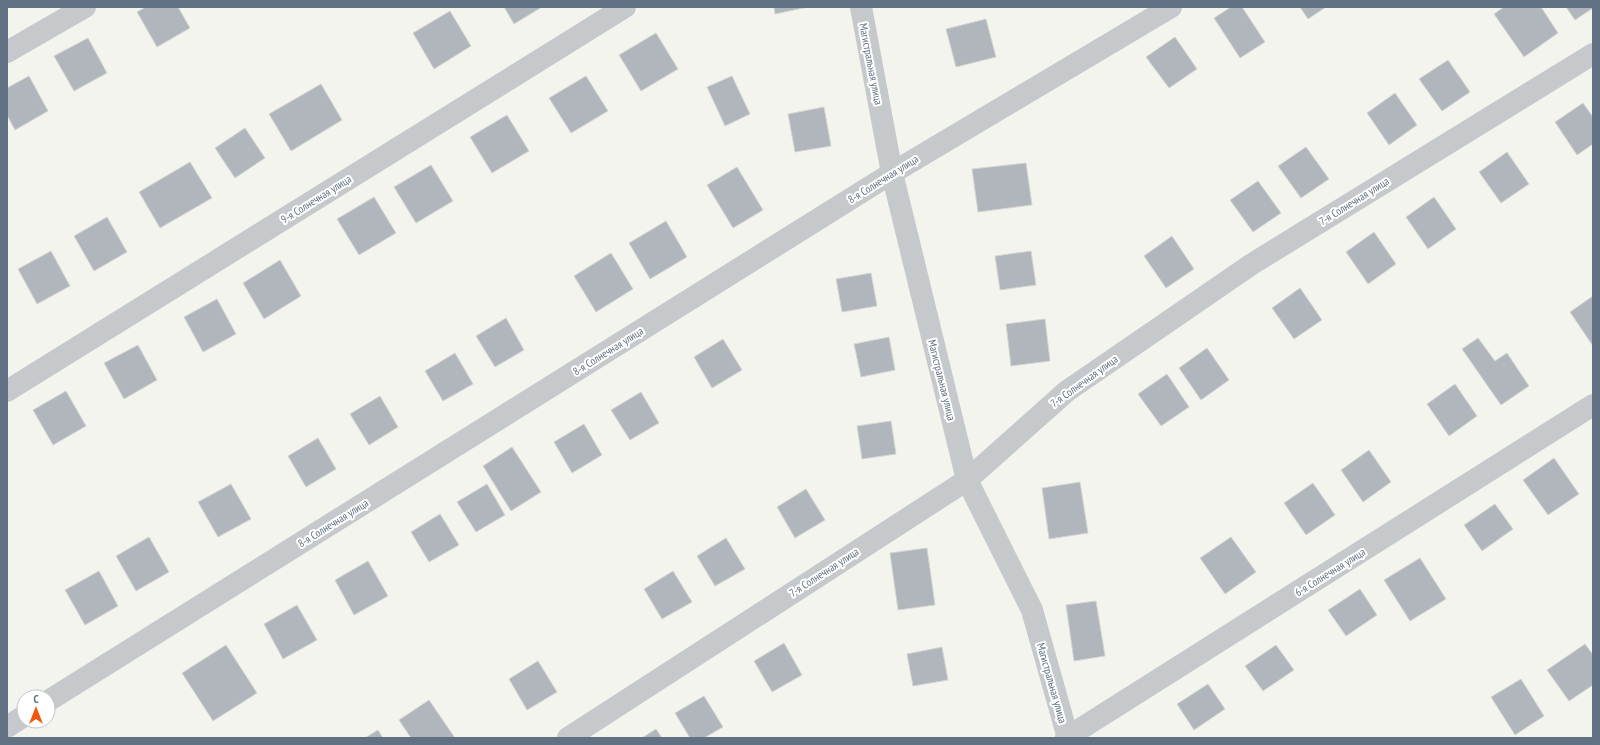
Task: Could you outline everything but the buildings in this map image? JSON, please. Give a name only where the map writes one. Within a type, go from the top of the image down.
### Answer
[{"type":"street","points":[[7,52],[85,7]]},
{"type":"street","name":"9-я Солнечная улица","points":[[7,391],[625,7]]},
{"type":"street","name":"Магистральная улица","points":[[861,7],[892,173],[967,480],[1032,610],[1067,738]]},
{"type":"street","name":"8-я Солнечная улица","points":[[56,696],[892,173],[1171,7]]},
{"type":"street","name":"7-я Солнечная улица","points":[[568,738],[967,480],[1067,390],[1252,264],[1593,54]]},
{"type":"street","name":"6-я Солнечная улица","points":[[1067,738],[1593,405]]},
{"type":"street","points":[[7,727],[16,721]]}]
